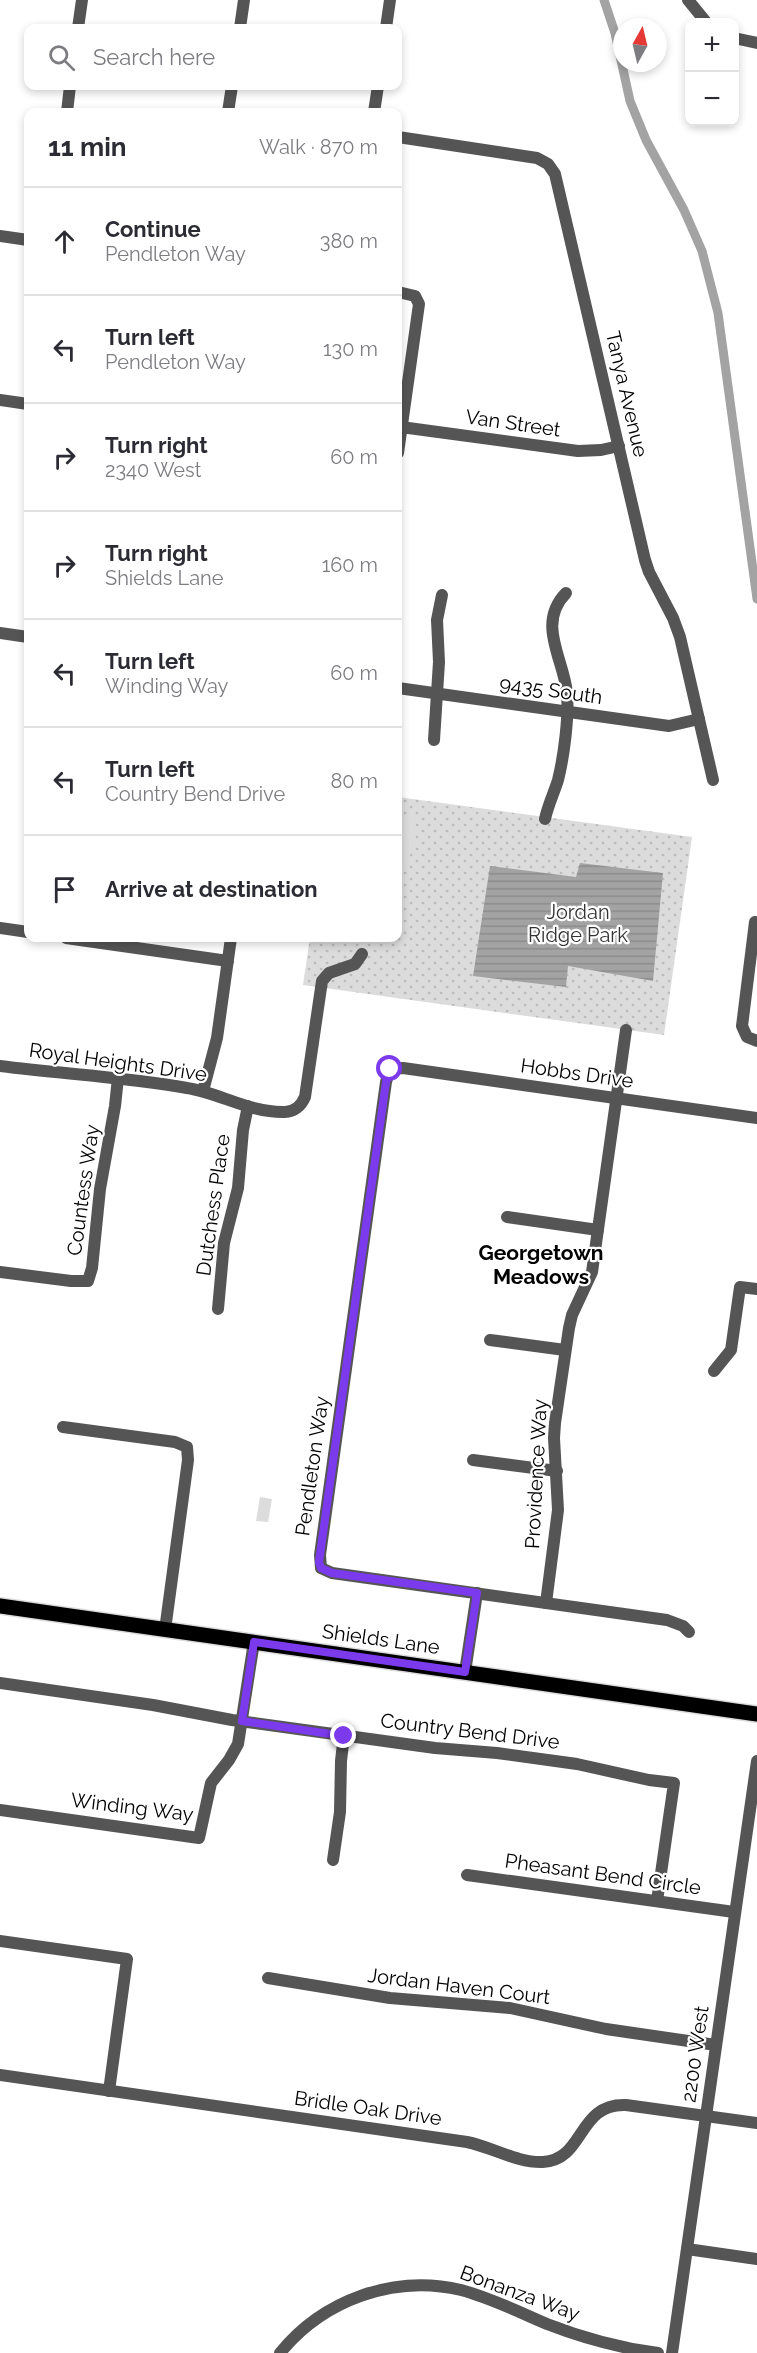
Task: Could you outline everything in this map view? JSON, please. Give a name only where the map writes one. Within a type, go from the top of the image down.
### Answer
[{"type":"main road","name":"Shields Lane","points":[[0,1606],[757,1714]]},
{"type":"street","points":[[79,24],[82,0]]},
{"type":"street","points":[[241,24],[244,0]]},
{"type":"street","points":[[387,24],[390,0]]},
{"type":"street","points":[[688,0],[702,18]]},
{"type":"street","points":[[739,40],[757,43]]},
{"type":"street","points":[[67,108],[69,90]]},
{"type":"street","points":[[229,108],[231,90]]},
{"type":"street","points":[[375,108],[377,90]]},
{"type":"street","name":"Tanya Avenue","points":[[402,138],[537,158],[552,169],[558,180],[645,560],[674,618],[684,651],[713,780]]},
{"type":"street","points":[[0,236],[24,239]]},
{"type":"street","points":[[402,293],[417,298],[419,306],[402,420]]},
{"type":"street","points":[[0,400],[24,403]]},
{"type":"street","name":"Van Street","points":[[402,427],[578,451],[619,446]]},
{"type":"street","points":[[545,819],[560,772],[567,712],[567,693],[557,660],[553,633],[556,608],[566,593]]},
{"type":"street","points":[[434,740],[439,662],[437,620],[442,595]]},
{"type":"street","points":[[0,633],[24,636]]},
{"type":"street","name":"9435 South","points":[[402,689],[669,726],[699,719]]},
{"type":"street","points":[[755,922],[742,1026],[747,1037],[757,1041]]},
{"type":"street","points":[[0,928],[24,931]]},
{"type":"street","points":[[94,942],[228,961]]},
{"type":"street","points":[[203,1091],[217,1038],[230,942]]},
{"type":"street","name":"Royal Heights Drive","points":[[0,1066],[73,1076],[118,1078],[203,1091],[248,1106],[288,1112],[303,1103],[322,981],[329,973],[355,964],[362,954]]},
{"type":"street","name":"Providence Way","points":[[546,1603],[558,1509],[554,1438],[566,1350],[572,1315],[592,1272],[626,1030]]},
{"type":"street","name":"Hobbs Drive","points":[[390,1069],[403,1068],[757,1118]]},
{"type":"street","name":"Pendleton Way","points":[[390,1069],[386,1082],[319,1562],[321,1568],[332,1573],[667,1620],[683,1626],[689,1632]]},
{"type":"street","name":"Countess Way","points":[[0,1272],[76,1282],[88,1281],[92,1268],[100,1189],[118,1078]]},
{"type":"street","name":"Dutchess Place","points":[[218,1309],[224,1243],[238,1188],[243,1130],[248,1106]]},
{"type":"street","points":[[507,1217],[598,1230]]},
{"type":"street","points":[[714,1371],[731,1350],[740,1287],[757,1289]]},
{"type":"street","points":[[490,1340],[566,1350]]},
{"type":"street","points":[[63,1427],[175,1442],[187,1447],[188,1460],[165,1630]]},
{"type":"street","points":[[473,1460],[557,1471]]},
{"type":"street","points":[[465,1672],[477,1593]]},
{"type":"street","name":"Winding Way","points":[[0,1810],[199,1838],[212,1784],[235,1752],[254,1642]]},
{"type":"street","name":"Country Bend Drive","points":[[0,1683],[344,1736],[577,1764],[649,1780],[674,1783],[657,1901]]},
{"type":"street","points":[[333,1860],[340,1812],[340,1761],[344,1736]]},
{"type":"street","name":"2200 West","points":[[672,2353],[757,1761]]},
{"type":"street","name":"Pheasant Bend Circle","points":[[467,1875],[734,1912]]},
{"type":"street","points":[[0,1941],[127,1959],[109,2091]]},
{"type":"street","name":"Jordan Haven Court","points":[[268,1978],[390,1998],[510,2008],[606,2029],[716,2045]]},
{"type":"street","name":"Bridle Oak Drive","points":[[0,2075],[467,2142],[526,2160],[543,2162],[561,2157],[568,2151],[592,2117],[607,2106],[626,2105],[706,2116]]},
{"type":"street","points":[[706,2116],[757,2123]]},
{"type":"street","points":[[687,2249],[757,2259]]},
{"type":"street","name":"Bonanza Way","points":[[280,2353],[309,2324],[339,2305],[373,2292],[416,2286],[445,2287],[473,2294],[571,2332],[616,2345],[658,2353]]},
{"type":"green space","name":"Jordan Ridge Park","points":[[402,798],[692,837],[664,1035],[303,985],[309,942],[402,942]]},
{"type":"green space","points":[[402,816],[417,819],[408,866],[402,865]]},
{"type":"green space","points":[[260,1497],[272,1499],[268,1522],[256,1521]]},
{"type":"shaded area","points":[[580,863],[663,873],[653,981],[568,966],[566,987],[473,976],[490,866],[576,877]]},
{"type":"waterway","points":[[604,0],[615,33],[630,101],[646,140],[684,210],[702,251],[718,313],[757,599]]},
{"type":"district","name":"Georgetown Meadows","points":[[541,1265]]},
{"type":"route","points":[[344,1736],[242,1721],[254,1642],[465,1672],[477,1593],[332,1573],[321,1568],[319,1562],[386,1082],[390,1069]]}]
